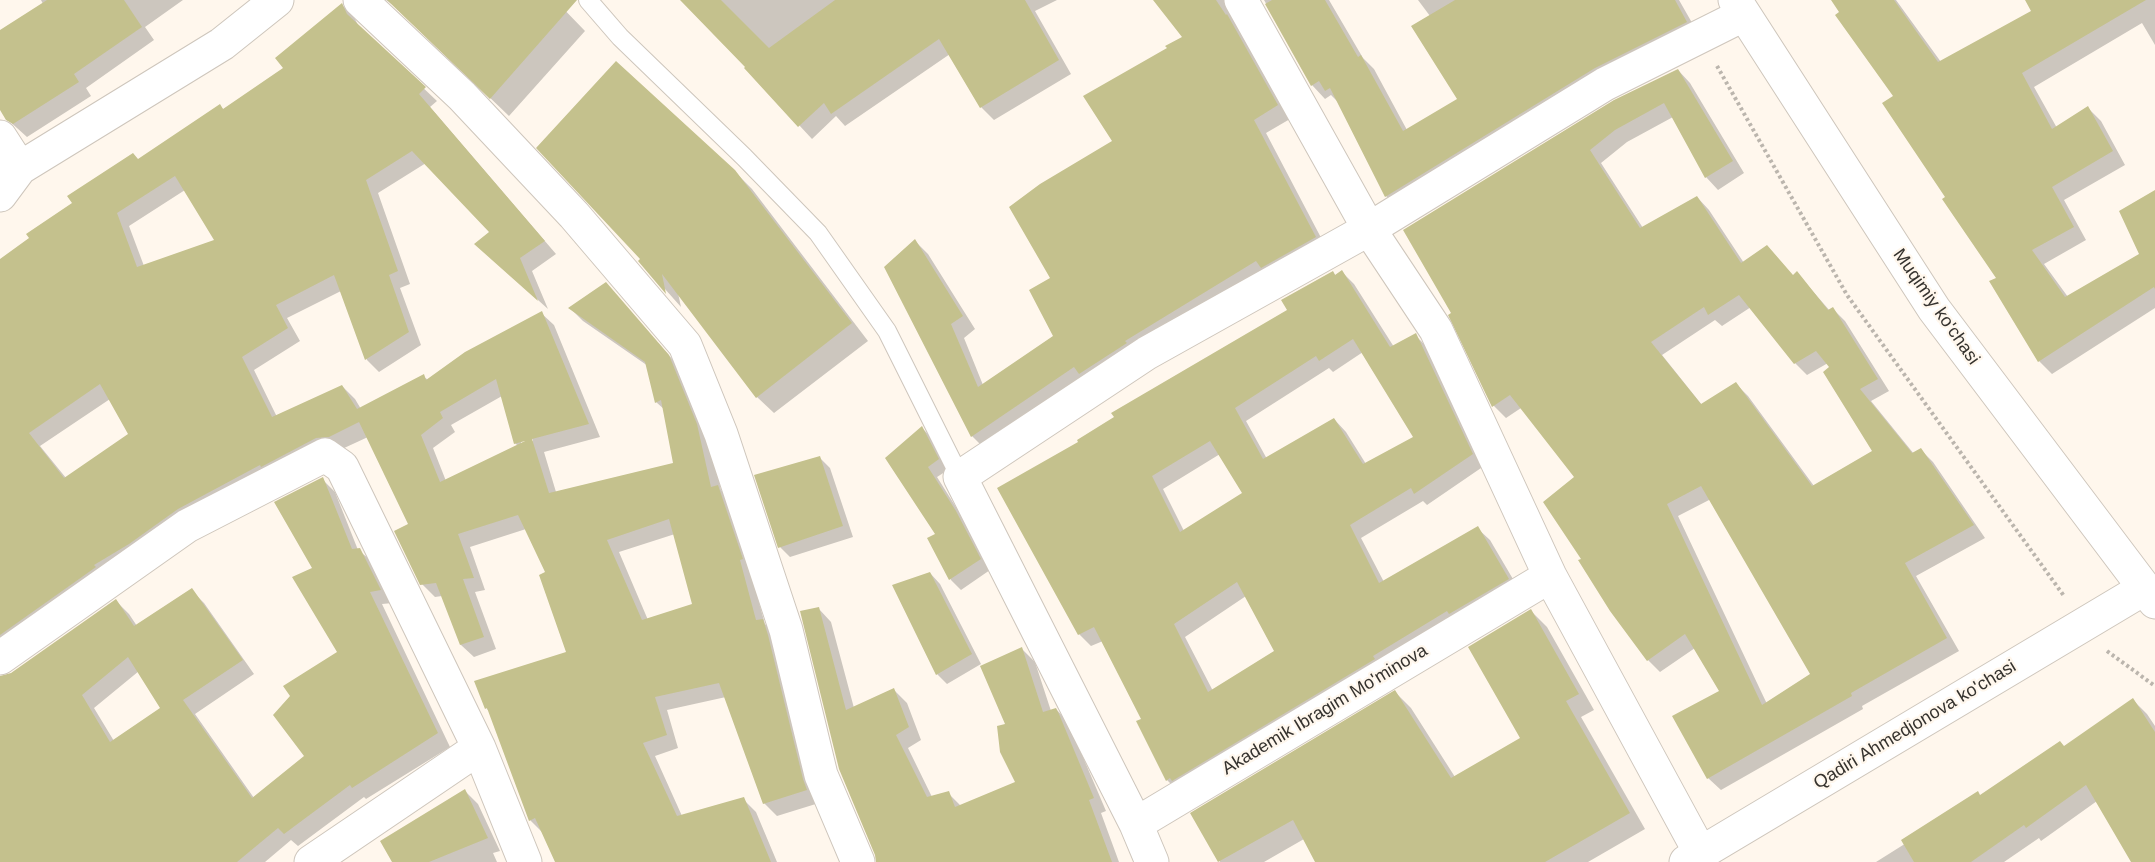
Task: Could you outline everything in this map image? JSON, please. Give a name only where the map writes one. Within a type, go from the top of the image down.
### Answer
[{"type":"street","points":[[0,195],[20,168],[222,44],[277,0]]},
{"type":"street","points":[[360,0],[486,121],[574,215],[685,345],[721,434],[786,630],[821,775],[858,862]]},
{"type":"street","points":[[1241,0],[1369,229],[1436,330],[1527,530],[1693,858]]},
{"type":"street","points":[[1152,862],[1136,824],[960,477],[1147,353],[1369,229],[1605,84],[1700,37],[1739,8]]},
{"type":"street","name":"Muqimiy ko'chasi","points":[[1739,8],[1934,309],[2150,595]]},
{"type":"street","points":[[0,137],[20,168]]},
{"type":"street","points":[[0,658],[187,526],[324,455],[342,467],[479,748],[525,862]]},
{"type":"street","name":"Akademik Ibragim Mo'minova","points":[[1136,824],[1550,576]]},
{"type":"street","name":"Qadiri Ahmedjonova ko'chasi","points":[[1693,858],[2084,624],[2150,595]]},
{"type":"street","points":[[311,862],[479,748]]},
{"type":"lane","points":[[588,0],[620,37],[744,157],[818,233],[887,331],[960,477]]},
{"type":"path","points":[[1700,37],[1847,295],[2101,647],[2155,686]]},
{"type":"building","points":[[47,0],[124,0],[142,27],[74,74],[79,82],[13,124],[6,120],[0,110],[0,30]]},
{"type":"building","points":[[387,0],[577,0],[490,99]]},
{"type":"building","points":[[680,0],[721,0],[769,48],[835,0],[1025,0],[1059,60],[980,108],[939,39],[831,114],[824,103],[798,127],[745,67]]},
{"type":"building","points":[[1153,0],[1216,0],[1227,14],[1278,105],[1254,120],[1316,237],[1261,268],[1256,261],[1125,341],[1127,343],[1079,374],[1074,367],[971,437],[884,267],[915,239],[963,316],[951,324],[978,387],[1053,336],[1029,290],[1050,278],[1009,207],[1040,184],[1112,141],[1083,96],[1182,37]]},
{"type":"building","points":[[1272,0],[1325,0],[1358,57],[1361,55],[1403,131],[1457,99],[1411,26],[1455,0],[1675,0],[1687,22],[1595,68],[1385,197],[1330,88],[1325,91],[1319,81],[1311,86],[1265,4]]},
{"type":"building","points":[[1831,0],[1894,0],[1938,62],[2031,11],[2025,0],[2146,0],[2022,73],[2052,129],[2088,106],[2113,151],[2052,187],[2074,227],[2032,250],[2065,297],[2139,254],[2119,211],[2155,190],[2155,289],[2154,287],[2038,362],[1989,281],[1996,278],[1942,199],[1945,197],[1882,103],[1893,96],[1835,15],[1839,12]]},
{"type":"building","points":[[342,3],[347,14],[426,87],[419,94],[545,241],[520,258],[538,301],[474,244],[489,232],[412,151],[366,180],[398,271],[389,275],[409,332],[365,360],[334,275],[276,305],[288,328],[242,357],[272,417],[342,385],[357,409],[424,374],[426,380],[465,352],[542,311],[589,424],[532,439],[549,493],[673,463],[661,400],[655,403],[645,362],[568,308],[606,282],[669,355],[697,424],[711,487],[718,485],[743,559],[740,560],[756,620],[763,619],[768,635],[807,790],[763,804],[719,683],[655,697],[667,735],[643,743],[677,816],[744,797],[771,862],[555,862],[535,818],[529,821],[487,708],[485,709],[474,681],[566,652],[539,575],[545,572],[518,515],[458,534],[474,578],[463,579],[484,637],[460,645],[436,583],[420,585],[394,531],[408,524],[359,422],[329,437],[316,438],[178,509],[129,544],[94,565],[96,567],[0,635],[0,259],[29,238],[26,234],[72,203],[67,196],[133,153],[138,159],[220,104],[223,109],[283,68],[275,58]],"holes":[[[175,176],[214,240],[137,267],[117,213]],[[496,379],[514,444],[525,441],[440,482],[421,435],[443,418],[440,412]],[[100,384],[128,434],[64,478],[29,433]],[[669,519],[692,604],[642,620],[607,540]]]},
{"type":"building","points":[[616,61],[735,170],[852,323],[756,398],[662,274],[666,294],[638,261],[640,259],[536,148]]},
{"type":"building","points":[[1678,69],[1733,161],[1705,178],[1664,103],[1615,130],[1590,150],[1640,228],[1697,196],[1741,263],[1767,245],[1793,275],[1797,271],[1828,310],[1833,307],[1878,379],[1860,389],[1912,453],[1921,448],[1974,525],[1905,563],[1947,638],[1851,693],[1852,696],[1707,779],[1672,716],[1719,691],[1685,634],[1647,661],[1610,611],[1578,560],[1581,559],[1543,502],[1574,477],[1510,395],[1492,407],[1448,315],[1451,313],[1403,230],[1614,100]],"holes":[[[1739,295],[1794,364],[1816,351],[1829,367],[1823,372],[1872,451],[1812,486],[1736,382],[1701,404],[1651,342],[1704,307],[1708,315]],[[1701,486],[1810,674],[1762,705],[1667,504]]]},
{"type":"building","points":[[1342,270],[1390,347],[1416,333],[1473,454],[1414,494],[1411,488],[1350,525],[1379,583],[1478,526],[1509,579],[1449,614],[1447,611],[1373,656],[1375,659],[1172,781],[1170,778],[1166,781],[1136,721],[1141,719],[1094,627],[1078,635],[997,488],[1078,442],[1077,440],[1114,417],[1111,413],[1287,310],[1281,300],[1333,271],[1335,275]],"holes":[[[1353,339],[1413,437],[1363,464],[1334,418],[1263,459],[1235,408],[1316,356],[1319,361]],[[1210,441],[1242,493],[1180,532],[1152,476]],[[1237,582],[1274,651],[1208,692],[1174,624]]]},
{"type":"building","points":[[922,426],[939,459],[928,467],[956,511],[981,559],[949,580],[927,538],[935,534],[885,458]]},
{"type":"building","points":[[820,456],[843,526],[778,548],[754,475]]},
{"type":"building","points":[[323,477],[352,549],[360,548],[381,590],[370,592],[438,733],[352,788],[350,785],[284,834],[278,828],[237,862],[0,862],[0,676],[11,673],[116,599],[134,626],[192,588],[243,660],[183,700],[252,798],[304,756],[273,715],[290,696],[283,686],[337,652],[292,577],[312,568],[274,502]],"holes":[[[128,657],[160,708],[110,742],[82,695]]]},
{"type":"building","points":[[930,572],[972,654],[936,675],[892,585]]},
{"type":"building","points":[[819,607],[846,710],[894,688],[909,727],[896,735],[927,797],[949,791],[955,807],[1015,782],[1000,752],[997,726],[1005,724],[980,666],[1022,647],[1043,712],[1056,708],[1059,714],[1094,798],[1089,800],[1112,862],[876,862],[839,769],[800,611]]},
{"type":"building","points":[[1531,609],[1579,694],[1566,701],[1630,813],[1545,862],[1315,862],[1293,820],[1218,862],[1190,813],[1395,690],[1451,778],[1520,738],[1468,647]]},
{"type":"building","points":[[2133,698],[2155,732],[2155,862],[2131,862],[2086,785],[2026,828],[2024,825],[1971,862],[1914,862],[1901,840],[1978,791],[1980,795],[2060,741],[2064,746]]},
{"type":"building","points":[[465,789],[488,838],[429,862],[392,862],[380,841]]}]
